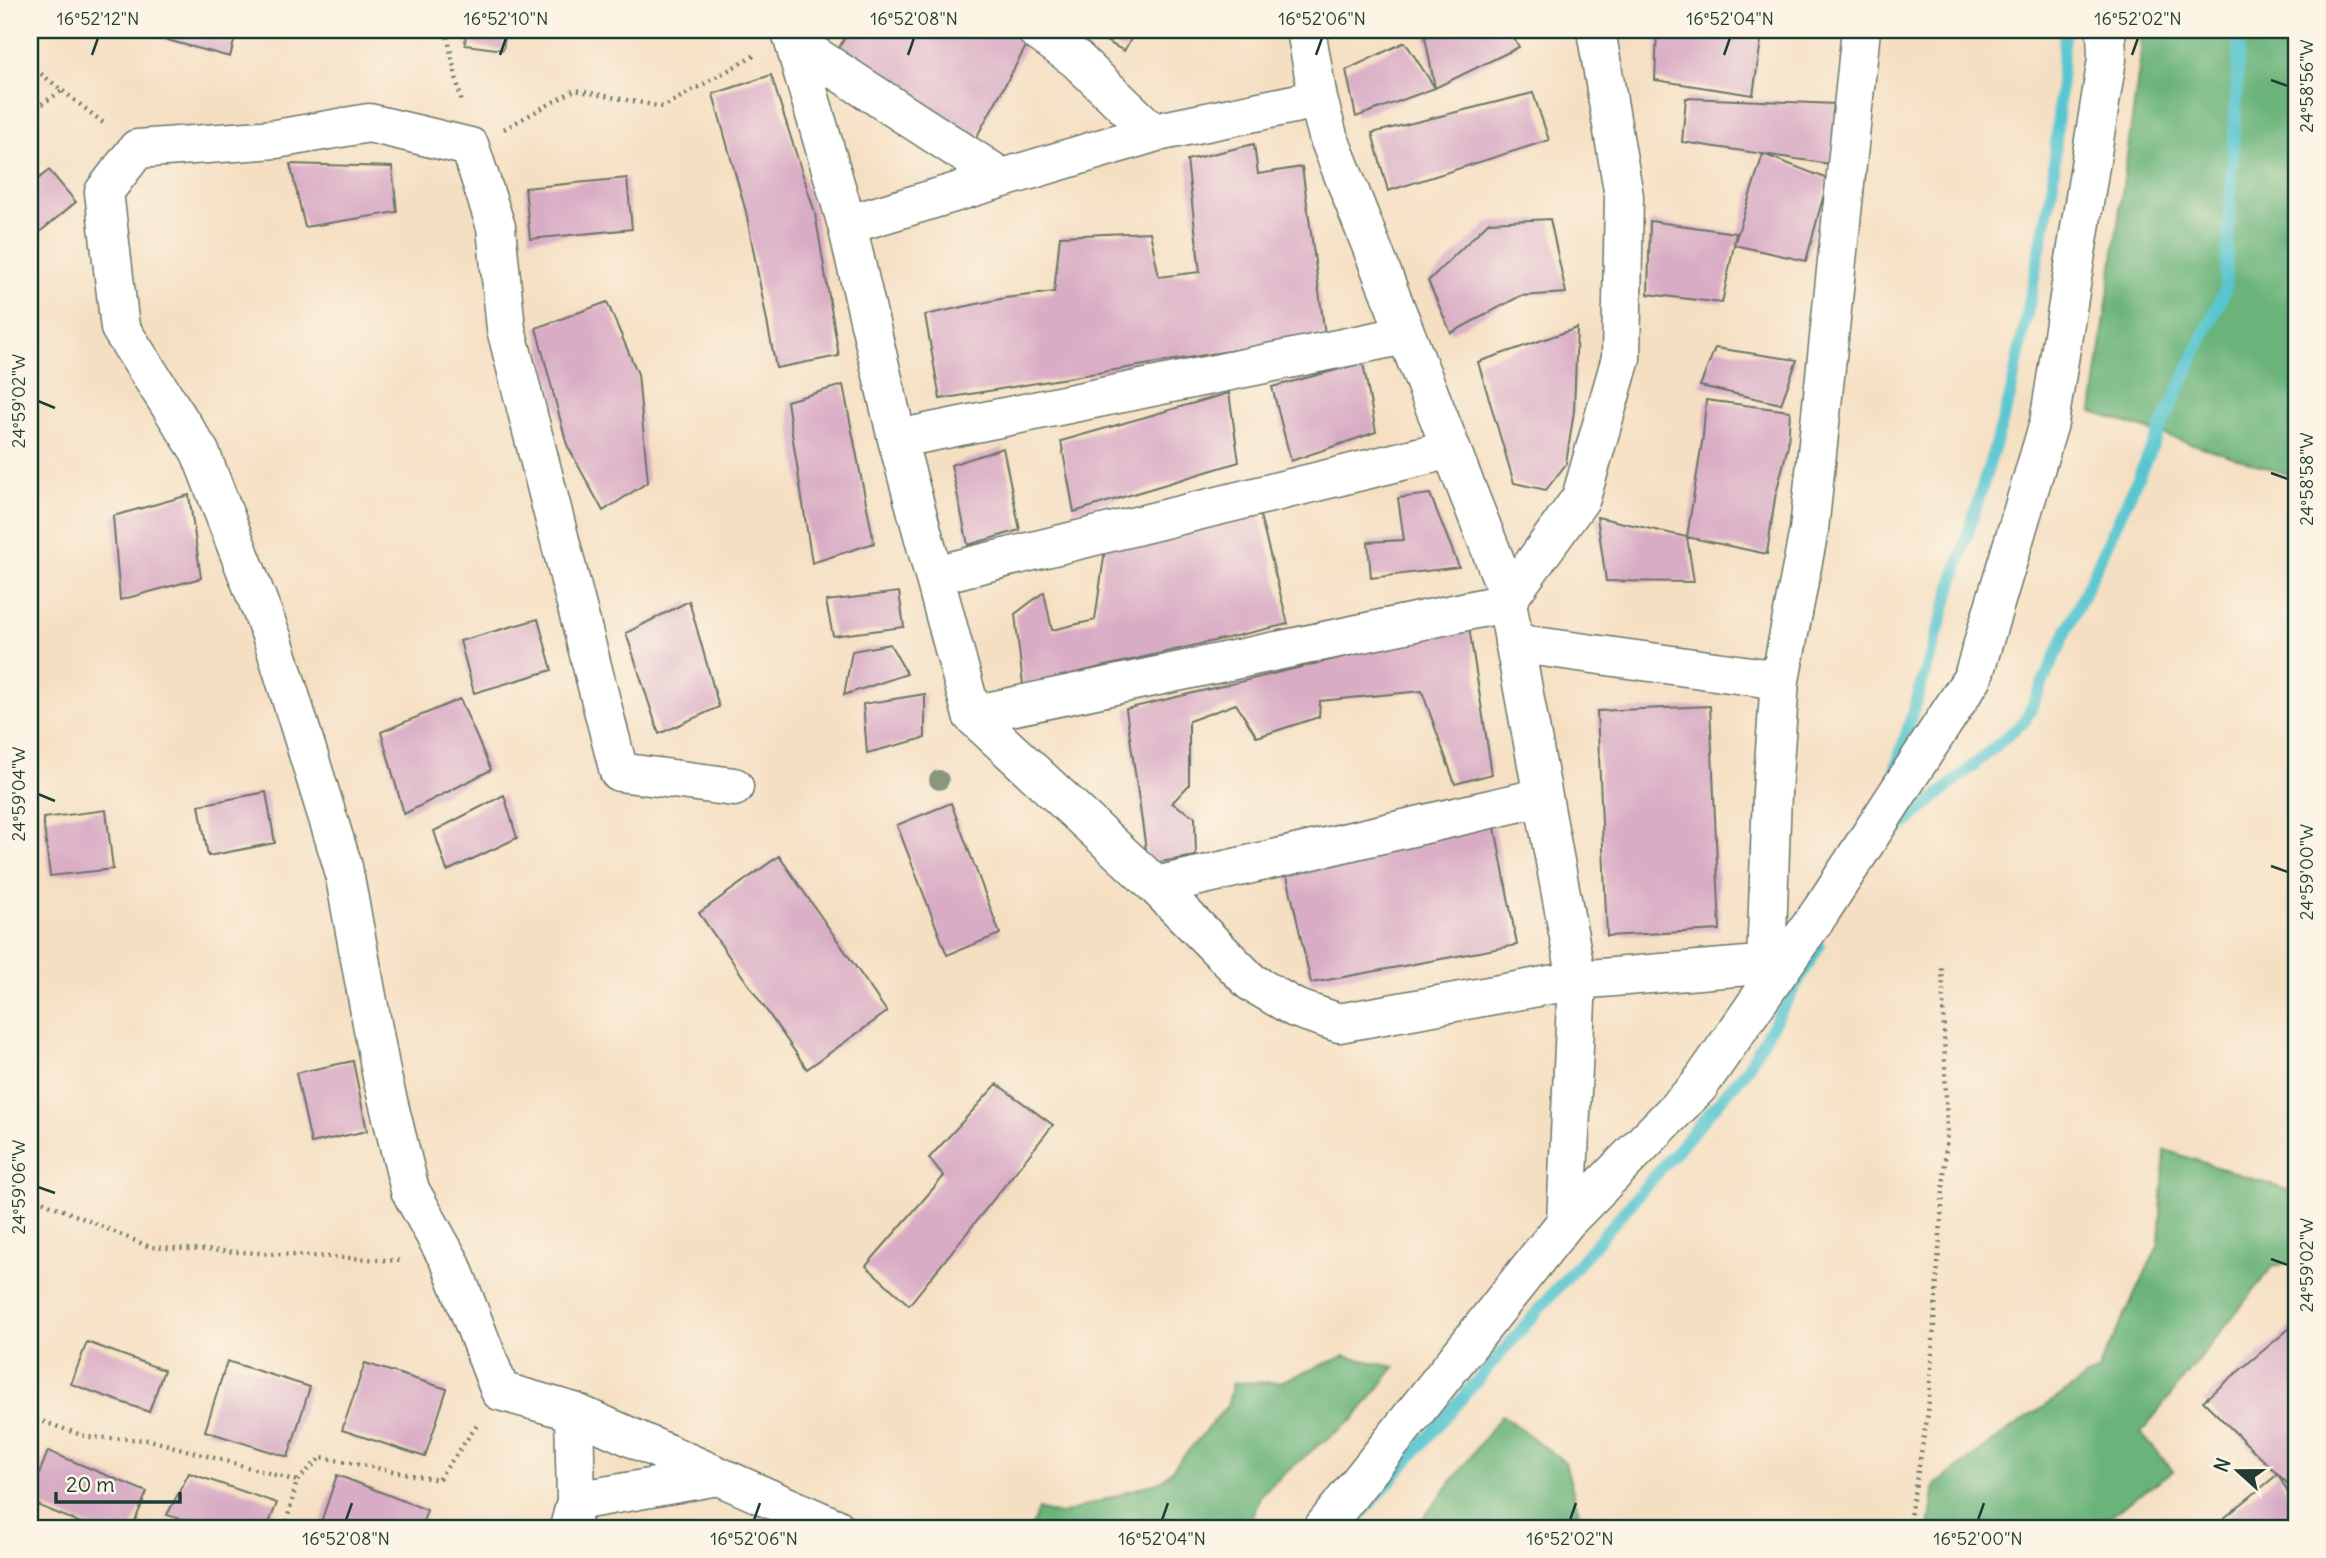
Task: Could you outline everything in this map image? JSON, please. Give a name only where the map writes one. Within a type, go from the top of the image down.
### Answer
[{"type":"street","points":[[1036,30],[1076,59],[1153,134]]},
{"type":"street","points":[[972,715],[1505,603],[1581,498],[1620,358],[1624,196],[1596,30]]},
{"type":"street","points":[[1775,964],[1772,792],[1780,680],[1809,530],[1861,30]]},
{"type":"street","points":[[1323,1528],[1566,1222],[1698,1087],[1775,964],[1821,911],[1973,677],[2049,423],[2107,59],[2106,30]]},
{"type":"street","points":[[1316,32],[1318,99],[1328,136],[1503,581],[1577,980],[1566,1222]]},
{"type":"street","points":[[793,36],[1002,178]]},
{"type":"street","points":[[793,36],[847,225],[897,439],[972,715],[1156,886],[1251,982],[1295,1007],[1339,1023],[1577,980],[1775,964]]},
{"type":"street","points":[[847,225],[1153,134],[1318,99]]},
{"type":"street","points":[[734,787],[619,772],[506,328],[496,227],[470,147],[369,123],[276,139],[137,149],[104,192],[120,328],[200,452],[272,640],[342,867],[382,1077],[410,1191],[451,1264],[500,1391],[574,1412],[836,1528]]},
{"type":"street","points":[[897,439],[1406,335]]},
{"type":"street","points":[[935,575],[1451,449]]},
{"type":"street","points":[[1514,643],[1780,680]]},
{"type":"street","points":[[1156,886],[1543,797]]},
{"type":"street","points":[[574,1412],[573,1515],[718,1476]]},
{"type":"path","points":[[446,30],[470,147],[575,90],[663,107],[793,36]]},
{"type":"path","points":[[30,65],[137,149]]},
{"type":"path","points":[[30,112],[63,90]]},
{"type":"path","points":[[1908,1528],[1928,1413],[1947,1131],[1942,967]]},
{"type":"path","points":[[30,1196],[150,1247],[451,1264]]},
{"type":"path","points":[[285,1528],[297,1481],[321,1457],[438,1480],[500,1391]]},
{"type":"path","points":[[30,1417],[87,1437],[150,1440],[297,1481]]},
{"type":"green space","points":[[2140,30],[2296,30],[2296,477],[2092,412],[2141,54]]},
{"type":"green space","points":[[2165,1150],[2296,1193],[2296,1260],[2272,1267],[2141,1433],[2173,1471],[2093,1528],[1929,1528],[1935,1485],[2006,1432],[2098,1370],[2159,1244]]},
{"type":"green space","points":[[1344,1356],[1395,1367],[1353,1420],[1317,1446],[1261,1494],[1248,1528],[1031,1528],[1038,1509],[1059,1515],[1163,1480],[1227,1406],[1233,1383],[1280,1382]]},
{"type":"green space","points":[[1502,1415],[1565,1462],[1583,1528],[1416,1528]]},
{"type":"building","points":[[130,30],[237,30],[230,57]]},
{"type":"building","points":[[466,30],[506,30],[503,50],[465,45]]},
{"type":"building","points":[[849,30],[1009,30],[1029,41],[976,138],[838,50]]},
{"type":"building","points":[[1086,30],[1136,30],[1124,51]]},
{"type":"building","points":[[1446,30],[1509,30],[1519,47],[1435,88],[1425,37]]},
{"type":"building","points":[[1657,30],[1761,41],[1753,95],[1655,80]]},
{"type":"building","points":[[1405,42],[1435,88],[1356,117],[1346,70]]},
{"type":"building","points":[[771,75],[815,213],[839,356],[776,368],[746,212],[713,94]]},
{"type":"building","points":[[1533,93],[1549,140],[1388,191],[1372,133]]},
{"type":"building","points":[[1686,98],[1836,104],[1830,164],[1682,142]]},
{"type":"building","points":[[1254,144],[1258,174],[1302,167],[1325,335],[940,399],[925,315],[1005,298],[1054,292],[1060,236],[1150,232],[1159,277],[1200,272],[1187,160]]},
{"type":"building","points":[[1763,154],[1828,179],[1806,261],[1734,245]]},
{"type":"building","points":[[290,164],[392,167],[397,212],[305,227]]},
{"type":"building","points":[[49,170],[76,202],[30,240],[30,186]]},
{"type":"building","points":[[627,178],[632,229],[530,239],[525,188]]},
{"type":"building","points":[[1550,219],[1566,293],[1520,296],[1451,333],[1428,281],[1489,222]]},
{"type":"building","points":[[1650,221],[1736,233],[1722,303],[1648,294]]},
{"type":"building","points":[[607,302],[638,374],[648,482],[603,511],[567,445],[536,328]]},
{"type":"building","points":[[1577,328],[1574,411],[1566,464],[1546,490],[1514,483],[1478,362]]},
{"type":"building","points":[[1715,348],[1797,360],[1781,404],[1700,386]]},
{"type":"building","points":[[1363,363],[1376,432],[1291,461],[1272,387]]},
{"type":"building","points":[[843,385],[874,543],[812,563],[787,401]]},
{"type":"building","points":[[1229,393],[1239,462],[1074,512],[1061,441]]},
{"type":"building","points":[[1706,400],[1790,411],[1788,446],[1775,498],[1767,554],[1687,537]]},
{"type":"building","points":[[1003,448],[1020,530],[968,545],[951,465]]},
{"type":"building","points":[[1430,494],[1459,567],[1371,578],[1368,542],[1404,540],[1398,498]]},
{"type":"building","points":[[189,495],[201,578],[120,600],[113,516]]},
{"type":"building","points":[[1257,504],[1288,624],[1023,685],[1015,614],[1044,592],[1052,630],[1095,620],[1106,543]]},
{"type":"building","points":[[1597,517],[1687,537],[1694,582],[1606,581]]},
{"type":"building","points":[[899,592],[904,627],[833,636],[826,601]]},
{"type":"building","points":[[689,601],[719,707],[659,734],[626,633]]},
{"type":"building","points":[[538,619],[552,670],[474,693],[460,641]]},
{"type":"building","points":[[1469,627],[1492,774],[1455,784],[1422,691],[1320,701],[1319,717],[1257,737],[1236,704],[1189,721],[1189,785],[1172,803],[1195,817],[1196,856],[1148,864],[1126,709]]},
{"type":"building","points":[[890,644],[907,674],[844,695],[852,651]]},
{"type":"building","points":[[925,694],[925,738],[867,753],[863,704]]},
{"type":"building","points":[[460,699],[491,770],[404,814],[381,732]]},
{"type":"building","points":[[1710,706],[1720,930],[1607,936],[1597,711]]},
{"type":"building","points":[[266,792],[275,843],[208,856],[199,805]]},
{"type":"building","points":[[504,795],[517,838],[447,871],[434,831]]},
{"type":"building","points":[[951,803],[1000,934],[947,955],[897,825]]},
{"type":"building","points":[[106,810],[113,869],[50,876],[43,818]]},
{"type":"building","points":[[1494,822],[1517,945],[1311,983],[1285,867]]},
{"type":"building","points":[[779,856],[887,1012],[807,1069],[699,913]]},
{"type":"building","points":[[353,1061],[367,1131],[311,1143],[296,1073]]},
{"type":"building","points":[[997,1084],[1053,1125],[909,1305],[866,1266],[944,1176],[929,1158]]},
{"type":"building","points":[[2296,1323],[2296,1492],[2203,1401]]},
{"type":"building","points":[[87,1342],[164,1370],[149,1412],[71,1384]]},
{"type":"building","points":[[227,1361],[310,1387],[288,1457],[205,1431]]},
{"type":"building","points":[[365,1363],[447,1389],[425,1457],[342,1430]]},
{"type":"building","points":[[48,1451],[147,1492],[132,1528],[93,1528],[30,1502]]},
{"type":"building","points":[[189,1473],[277,1503],[267,1528],[212,1528],[167,1515]]},
{"type":"building","points":[[2278,1474],[2296,1508],[2296,1528],[2212,1528]]},
{"type":"building","points":[[337,1475],[427,1510],[421,1528],[319,1528]]},
{"type":"waterway","points":[[1895,770],[2010,397],[2052,190],[2065,30]]},
{"type":"waterway","points":[[1885,841],[2025,721],[2225,290],[2238,30]]},
{"type":"waterway","points":[[1349,1528],[1745,1072],[1819,946]]}]
